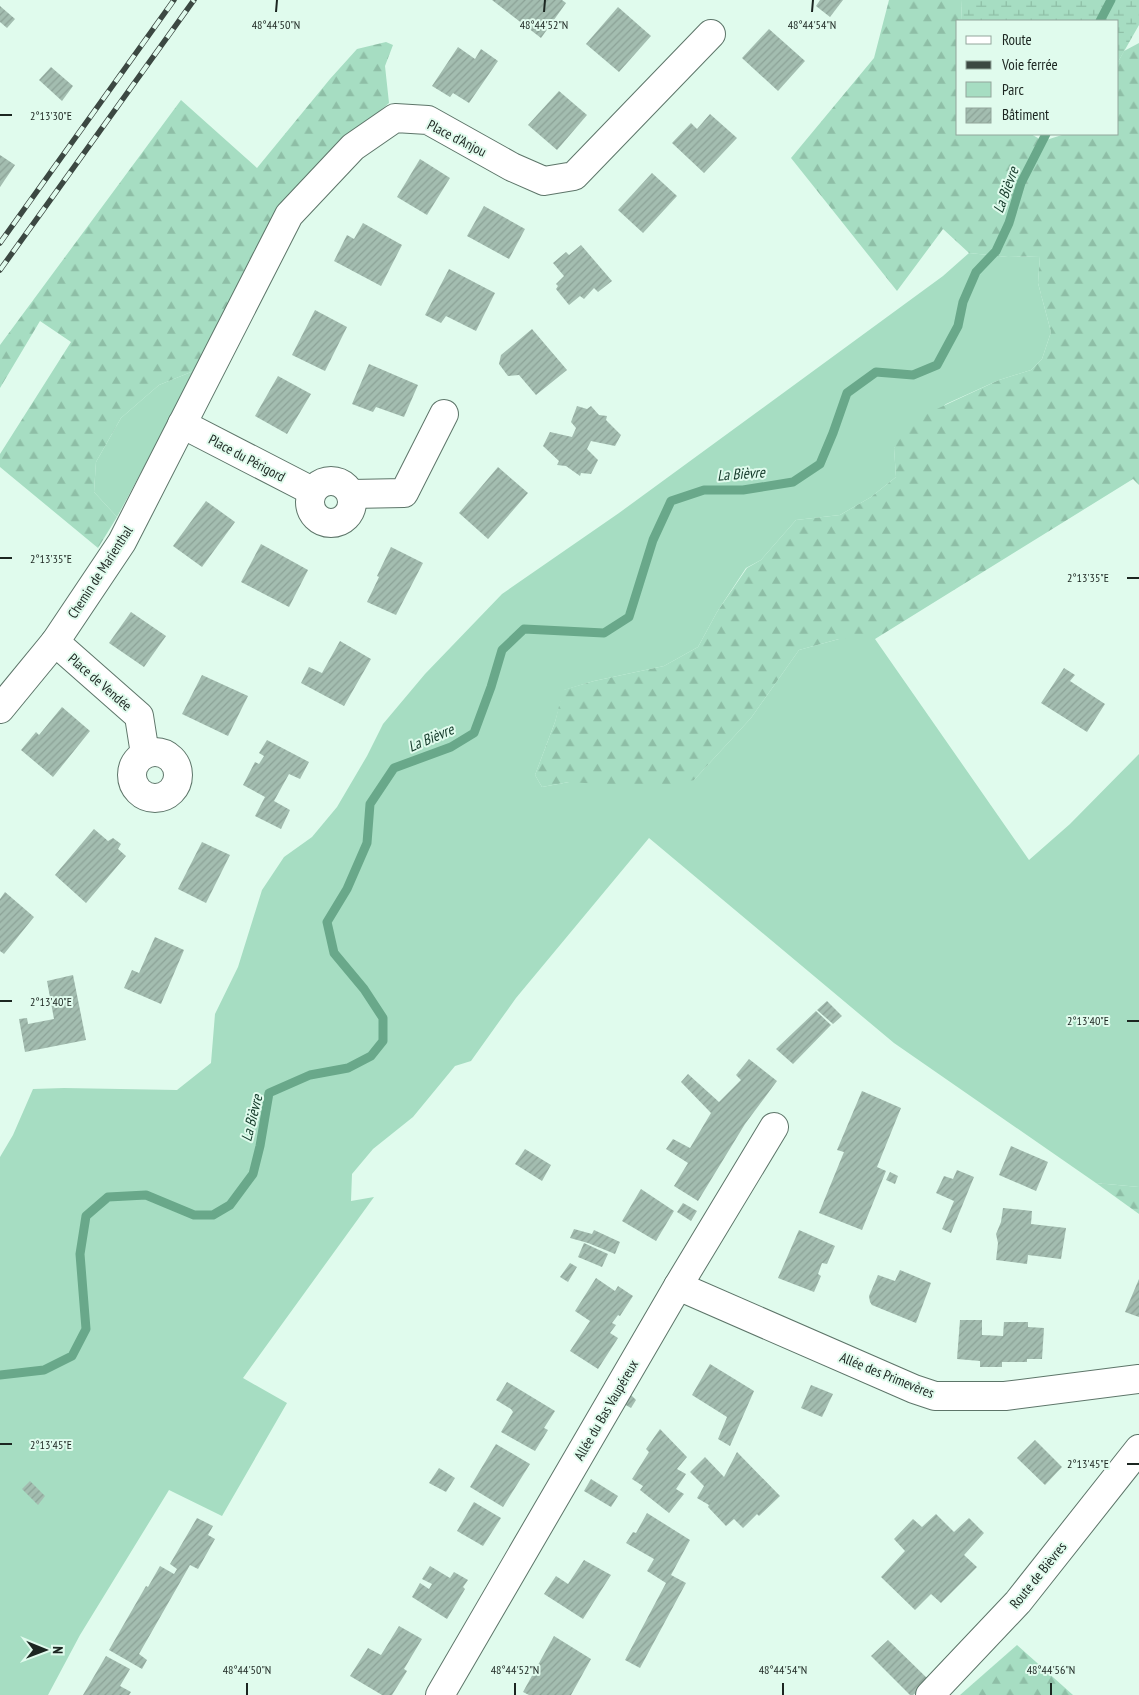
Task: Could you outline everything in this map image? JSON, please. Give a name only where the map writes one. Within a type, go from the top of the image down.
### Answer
[{"type":"street","name":"Place d'Anjou","points":[[182,424],[289,215],[353,147],[394,118],[428,120],[512,167],[544,181],[574,176],[711,34]]},
{"type":"street","points":[[351,494],[404,493],[444,414]]},
{"type":"street","name":"Place du Périgord","points":[[182,424],[312,491]]},
{"type":"street","name":"Chemin de Marienthal","points":[[0,708],[54,642],[122,542],[182,424]]},
{"type":"street","points":[[336,481],[342,483],[351,494],[352,508],[343,520],[329,523],[316,518],[312,512],[310,498],[312,491],[322,482],[336,481]]},
{"type":"street","name":"Place de Vendée","points":[[54,642],[139,716],[145,754]]},
{"type":"street","name":"Allée du Bas Vaupéreux","points":[[440,1695],[678,1286],[774,1127]]},
{"type":"street","name":"Allée des Primevères","points":[[678,1286],[914,1389],[935,1396],[1004,1396],[1139,1379]]},
{"type":"street","name":"Route de Bièvres","points":[[930,1695],[1018,1602],[1139,1449]]},
{"type":"green space","points":[[889,0],[962,0],[961,20],[956,20],[956,135],[1033,135],[1043,141],[1062,135],[1119,135],[1119,60],[1124,51],[1139,43],[1139,485],[1133,479],[875,639],[839,639],[799,650],[751,718],[694,780],[662,788],[569,782],[542,787],[535,775],[555,722],[563,690],[594,681],[664,666],[698,647],[717,612],[747,568],[761,560],[796,520],[840,515],[871,497],[896,477],[894,448],[911,421],[999,380],[1031,370],[1042,359],[1051,332],[1038,283],[1040,256],[1008,257],[969,253],[943,229],[897,291],[791,158],[874,58]]},
{"type":"green space","points":[[962,0],[1139,0],[1139,25],[1119,60],[1119,20],[961,20]]},
{"type":"green space","points":[[386,42],[393,45],[385,66],[389,103],[334,151],[196,370],[159,385],[121,418],[96,462],[94,492],[117,517],[98,548],[0,467],[0,454],[71,342],[40,321],[0,388],[0,345],[181,100],[257,168],[357,49]]},
{"type":"green space","points":[[969,253],[1008,257],[1040,256],[1038,283],[1051,332],[1042,359],[1031,370],[999,380],[946,404],[894,448],[896,477],[871,497],[840,515],[796,520],[761,560],[746,568],[717,612],[698,647],[664,666],[594,681],[564,690],[555,722],[535,775],[542,787],[569,782],[694,780],[751,718],[799,650],[839,639],[875,639],[1029,860],[1070,824],[1139,754],[1139,1187],[1096,1183],[894,1043],[649,838],[516,998],[471,1061],[455,1066],[413,1117],[373,1149],[352,1174],[351,1201],[374,1197],[243,1378],[287,1403],[222,1516],[169,1490],[80,1635],[48,1695],[0,1695],[0,1157],[13,1135],[33,1089],[177,1090],[211,1063],[215,1014],[238,967],[262,890],[284,857],[312,837],[337,807],[367,756],[383,724],[425,674],[502,594],[619,513],[943,276]]},
{"type":"green space","points":[[196,370],[117,517],[94,492],[96,462],[121,418],[159,385]]},
{"type":"green space","points":[[1096,1183],[1139,1187],[1139,1214]]},
{"type":"green space","points":[[1017,1645],[1073,1695],[960,1695]]},
{"type":"building","points":[[492,0],[562,0],[566,3],[541,38]]},
{"type":"building","points":[[820,0],[843,0],[830,17],[816,6]]},
{"type":"building","points":[[0,6],[15,19],[7,28],[0,22]]},
{"type":"building","points":[[618,7],[651,36],[619,72],[586,44]]},
{"type":"building","points":[[769,29],[805,61],[778,91],[742,58]]},
{"type":"building","points":[[458,47],[475,59],[481,49],[498,61],[469,103],[453,93],[450,97],[432,86]]},
{"type":"building","points":[[51,67],[73,86],[62,101],[39,80]]},
{"type":"building","points":[[559,91],[587,115],[557,150],[528,125]]},
{"type":"building","points":[[710,114],[737,138],[704,173],[672,143],[691,123],[697,129]]},
{"type":"building","points":[[0,155],[15,165],[0,187]]},
{"type":"building","points":[[420,159],[450,178],[427,215],[397,197]]},
{"type":"building","points":[[652,173],[677,196],[643,233],[618,210]]},
{"type":"building","points":[[484,206],[525,229],[509,259],[467,236]]},
{"type":"building","points":[[363,223],[402,245],[381,286],[334,261],[347,235],[354,239]]},
{"type":"building","points":[[581,245],[612,281],[598,292],[594,288],[584,299],[580,296],[569,305],[556,289],[558,286],[556,284],[564,276],[553,263],[566,252],[569,255]]},
{"type":"building","points":[[449,269],[495,293],[476,331],[446,316],[441,323],[425,315]]},
{"type":"building","points":[[315,310],[347,327],[325,371],[292,355]]},
{"type":"building","points":[[532,329],[567,370],[536,395],[519,375],[508,376],[499,364],[501,355]]},
{"type":"building","points":[[369,364],[418,385],[404,417],[376,407],[373,412],[352,404]]},
{"type":"building","points":[[278,376],[311,394],[287,434],[255,416]]},
{"type":"building","points":[[577,406],[587,409],[591,406],[599,415],[607,416],[606,420],[621,435],[615,446],[591,441],[587,449],[598,460],[591,474],[581,473],[580,476],[566,466],[557,465],[559,461],[543,446],[550,432],[572,437],[576,428],[571,422]]},
{"type":"building","points":[[498,467],[528,493],[488,539],[459,513]]},
{"type":"building","points":[[206,501],[235,522],[202,567],[173,546]]},
{"type":"building","points":[[261,544],[308,570],[289,607],[241,582]]},
{"type":"building","points":[[391,547],[423,563],[396,615],[367,602]]},
{"type":"building","points":[[131,612],[166,636],[144,667],[109,643]]},
{"type":"building","points":[[340,641],[371,659],[344,706],[301,683],[309,667],[322,673]]},
{"type":"building","points":[[1064,668],[1075,675],[1070,681],[1105,704],[1087,732],[1041,703]]},
{"type":"building","points":[[202,675],[248,696],[228,736],[182,714]]},
{"type":"building","points":[[62,707],[90,731],[53,777],[21,750],[36,732],[39,735]]},
{"type":"building","points":[[267,740],[309,762],[300,779],[289,774],[274,801],[290,810],[281,829],[255,816],[265,797],[243,785],[255,762],[259,764],[264,756],[259,753]]},
{"type":"building","points":[[94,829],[108,841],[113,838],[121,844],[118,849],[126,856],[86,903],[55,875]]},
{"type":"building","points":[[202,842],[230,855],[206,903],[178,889]]},
{"type":"building","points":[[5,892],[34,917],[4,954],[0,951],[0,899]]},
{"type":"building","points":[[155,937],[184,950],[161,1004],[124,988],[132,970],[139,973]]},
{"type":"building","points":[[73,975],[86,1040],[25,1052],[19,1019],[27,1018],[28,1024],[54,1019],[47,981]]},
{"type":"building","points":[[827,1001],[842,1016],[833,1024],[817,1010]]},
{"type":"building","points":[[816,1011],[831,1025],[793,1064],[776,1049]]},
{"type":"building","points":[[749,1059],[777,1081],[745,1124],[698,1201],[674,1186],[688,1163],[666,1149],[673,1139],[690,1148],[711,1113],[681,1082],[688,1074],[719,1102],[741,1080],[736,1075]]},
{"type":"building","points":[[862,1091],[901,1108],[877,1167],[886,1171],[862,1230],[819,1213],[844,1152],[837,1150]]},
{"type":"building","points":[[1011,1146],[1048,1162],[1036,1191],[999,1175]]},
{"type":"building","points":[[525,1149],[551,1165],[542,1181],[515,1164]]},
{"type":"building","points":[[957,1170],[974,1177],[951,1233],[942,1229],[954,1201],[936,1193],[944,1176],[953,1179]]},
{"type":"building","points":[[890,1172],[898,1176],[895,1184],[886,1180]]},
{"type":"building","points":[[641,1189],[674,1211],[656,1241],[622,1221]]},
{"type":"building","points":[[683,1203],[697,1211],[691,1221],[677,1212]]},
{"type":"building","points":[[1003,1208],[1032,1211],[1031,1224],[1066,1228],[1061,1259],[1028,1255],[1027,1264],[996,1260],[998,1243],[996,1234],[1001,1222]]},
{"type":"building","points":[[574,1229],[592,1234],[594,1230],[620,1242],[615,1254],[570,1238]]},
{"type":"building","points":[[799,1230],[835,1246],[827,1264],[822,1263],[818,1274],[821,1276],[814,1292],[778,1278]]},
{"type":"building","points":[[584,1243],[608,1254],[602,1267],[578,1257]]},
{"type":"building","points":[[570,1263],[577,1267],[568,1282],[560,1277]]},
{"type":"building","points":[[900,1270],[931,1283],[916,1323],[872,1305],[870,1302],[869,1296],[878,1275],[895,1281]]},
{"type":"building","points":[[596,1278],[615,1291],[618,1286],[633,1296],[620,1316],[618,1315],[612,1323],[616,1325],[610,1333],[618,1338],[598,1369],[570,1351],[590,1321],[575,1311]]},
{"type":"building","points":[[1139,1279],[1139,1317],[1125,1312]]},
{"type":"building","points":[[960,1320],[982,1320],[982,1335],[1003,1336],[1004,1322],[1028,1322],[1028,1327],[1044,1328],[1042,1359],[1027,1359],[1027,1362],[1002,1362],[1002,1367],[980,1367],[980,1361],[957,1359]]},
{"type":"building","points":[[710,1364],[754,1391],[730,1446],[718,1439],[727,1417],[692,1395]]},
{"type":"building","points":[[507,1382],[555,1411],[544,1428],[548,1430],[535,1451],[501,1432],[513,1412],[496,1400]]},
{"type":"building","points":[[811,1385],[833,1394],[822,1417],[801,1408]]},
{"type":"building","points":[[630,1394],[636,1400],[631,1408],[624,1404]]},
{"type":"building","points":[[660,1429],[687,1457],[677,1469],[686,1474],[676,1489],[684,1494],[669,1513],[640,1490],[643,1486],[632,1479],[649,1452],[646,1449]]},
{"type":"building","points":[[1035,1440],[1062,1467],[1045,1485],[1017,1458]]},
{"type":"building","points":[[496,1444],[530,1464],[503,1507],[470,1487]]},
{"type":"building","points":[[737,1452],[780,1496],[743,1528],[734,1519],[726,1526],[708,1507],[709,1505],[697,1498],[704,1486],[690,1472],[705,1457],[724,1477]]},
{"type":"building","points":[[439,1468],[455,1478],[446,1492],[429,1483]]},
{"type":"building","points":[[591,1479],[618,1496],[611,1507],[584,1491]]},
{"type":"building","points":[[30,1481],[45,1496],[38,1505],[22,1489]]},
{"type":"building","points":[[474,1502],[501,1518],[483,1546],[457,1531]]},
{"type":"building","points":[[647,1513],[690,1540],[671,1575],[686,1583],[640,1668],[625,1660],[666,1583],[647,1571],[654,1559],[626,1543],[633,1532],[636,1533]]},
{"type":"building","points":[[936,1514],[954,1532],[969,1518],[984,1533],[964,1555],[977,1567],[941,1603],[931,1594],[915,1610],[881,1577],[905,1551],[894,1539],[913,1519],[922,1527]]},
{"type":"building","points":[[197,1518],[213,1526],[208,1535],[215,1539],[198,1569],[190,1565],[139,1654],[147,1660],[142,1669],[109,1650],[146,1586],[148,1587],[160,1566],[174,1574],[177,1569],[170,1564]]},
{"type":"building","points":[[584,1560],[611,1575],[583,1619],[544,1594],[556,1576],[568,1584]]},
{"type":"building","points":[[430,1566],[450,1578],[454,1572],[468,1580],[463,1587],[465,1589],[447,1619],[412,1597],[420,1583],[429,1589],[432,1584],[422,1579]]},
{"type":"building","points":[[399,1626],[422,1639],[404,1669],[407,1671],[392,1695],[382,1695],[350,1676],[368,1648],[381,1655]]},
{"type":"building","points":[[554,1636],[591,1659],[571,1695],[529,1695],[523,1692]]},
{"type":"building","points":[[888,1640],[931,1682],[913,1695],[910,1695],[871,1656]]},
{"type":"building","points":[[106,1656],[130,1669],[120,1686],[131,1692],[129,1695],[83,1695]]},
{"type":"waterway","name":"La Bièvre","points":[[1101,20],[1111,0]]},
{"type":"waterway","name":"La Bièvre","points":[[0,1375],[44,1370],[72,1356],[86,1329],[80,1254],[86,1216],[108,1197],[146,1195],[194,1215],[213,1215],[230,1205],[253,1174],[269,1093],[310,1075],[348,1068],[371,1056],[383,1041],[383,1018],[364,989],[334,953],[327,922],[347,889],[367,843],[370,804],[394,768],[451,747],[474,733],[502,650],[524,629],[604,633],[629,617],[653,540],[671,501],[704,490],[743,490],[793,482],[820,464],[847,393],[876,372],[913,375],[937,365],[958,326],[963,302],[976,272],[996,251],[1009,223],[1021,183],[1045,135]]},
{"type":"railway","points":[[0,243],[174,0]]},
{"type":"railway","points":[[0,270],[194,0]]}]
